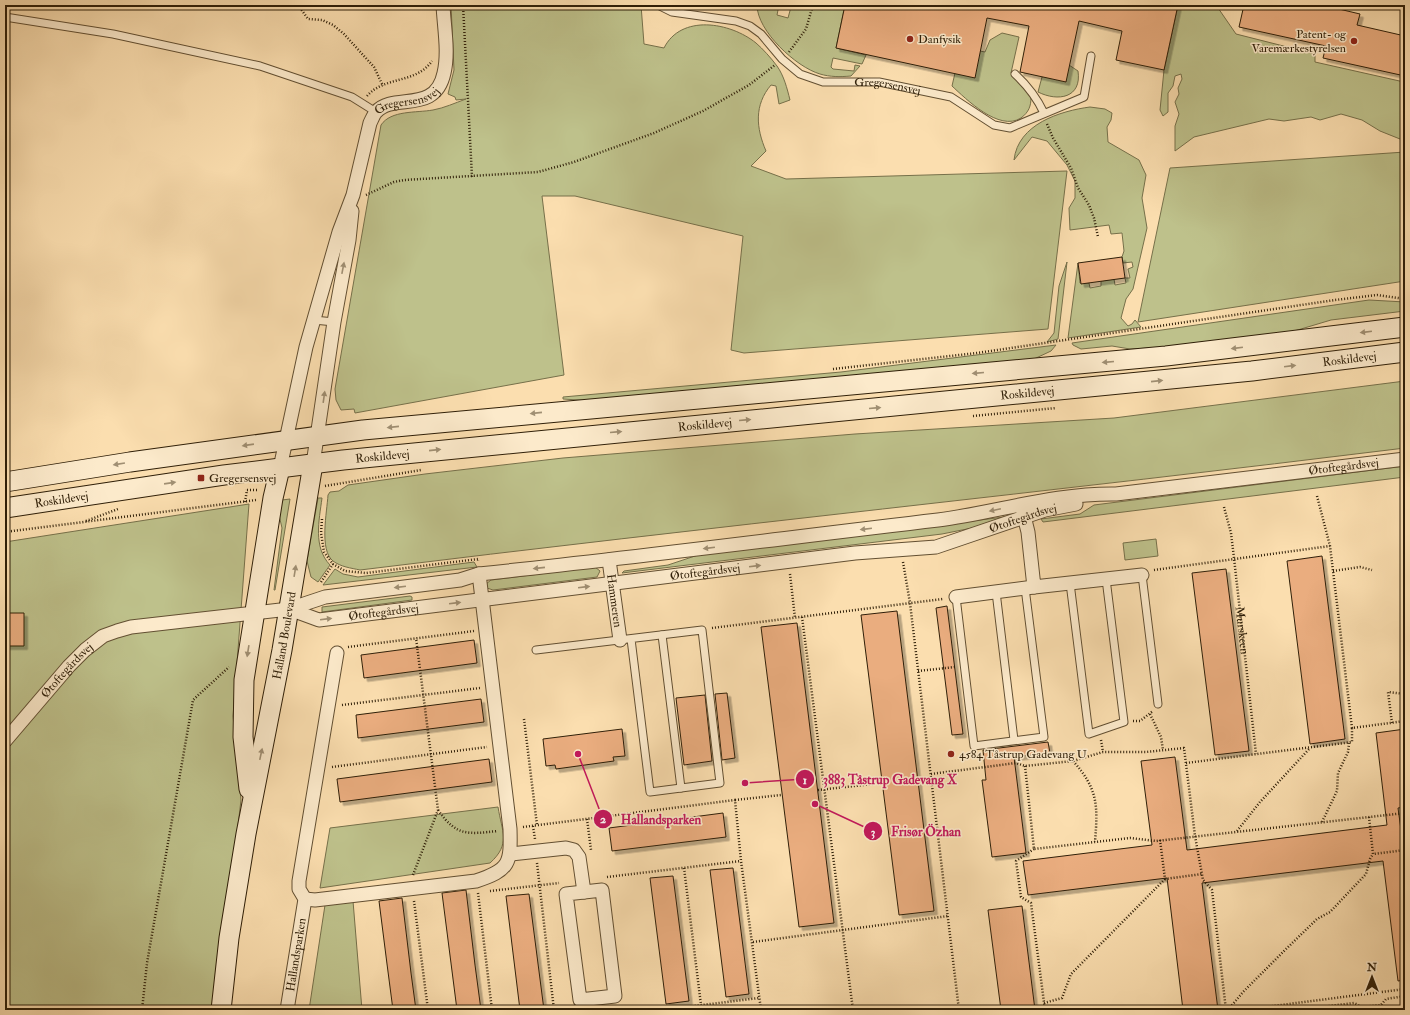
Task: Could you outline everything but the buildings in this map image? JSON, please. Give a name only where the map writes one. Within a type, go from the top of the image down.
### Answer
[{"type":"main road","name":"Roskildevej","points":[[5,482],[318,435],[575,409],[1166,356],[1405,328]]},
{"type":"main road","name":"Roskildevej","points":[[5,508],[312,464],[585,435],[1252,371],[1405,352]]},
{"type":"main road","name":"Halland Boulevard","points":[[221,1010],[229,938],[251,806],[289,610],[312,464]]},
{"type":"main road","name":"Halland Boulevard","points":[[251,806],[243,736],[244,680],[273,498],[280,468]]},
{"type":"street","name":"Gregersensvej","points":[[312,464],[318,435],[334,322],[349,240],[353,195],[370,123],[376,112],[387,106],[423,99],[435,92],[439,86],[444,73],[443,5]]},
{"type":"street","name":"Gregersensvej","points":[[280,468],[314,320],[338,232],[353,195]]},
{"type":"street","name":"Øtoftegårdsvej","points":[[5,741],[69,666],[85,650],[103,636],[131,627],[289,610],[325,597],[460,580],[479,574],[609,560],[967,516],[1022,511],[1103,500],[1116,494],[1405,459]]},
{"type":"street","name":"Øtoftegårdsvej","points":[[289,610],[319,620],[855,553],[936,547],[1022,511]]},
{"type":"street","points":[[1022,511],[1028,532],[1030,588]]},
{"type":"street","name":"Hammeren","points":[[609,560],[612,583],[625,640]]},
{"type":"street","points":[[479,574],[510,829],[511,854],[566,848],[574,850],[579,857],[583,886]]},
{"type":"street","points":[[956,597],[1142,575]]},
{"type":"street","name":"Hallandsparken","points":[[287,1010],[305,899],[299,889],[299,881],[337,653]]},
{"type":"street","name":"Hallandsparken","points":[[305,899],[314,900],[412,888],[477,887],[504,867],[511,854]]},
{"type":"street","points":[[583,886],[602,890],[615,996],[580,1000],[566,894],[583,886]]},
{"type":"lane","name":"Gregersensvej","points":[[658,5],[672,12],[736,21],[750,26],[761,34],[782,59],[800,74],[823,82],[879,82],[951,97],[994,125],[1010,128],[1084,97],[1091,56]]},
{"type":"lane","points":[[5,17],[112,34],[260,66],[352,97],[376,112]]},
{"type":"lane","points":[[1015,74],[1026,85],[1038,101],[1044,113]]},
{"type":"lane","points":[[314,320],[334,322]]},
{"type":"lane","points":[[1142,575],[1158,704]]},
{"type":"lane","points":[[1070,583],[1088,734],[1124,722],[1106,579]]},
{"type":"lane","points":[[956,597],[974,746],[1044,736],[1030,588]]},
{"type":"lane","points":[[996,592],[1014,740]]},
{"type":"lane","points":[[536,650],[702,630],[720,783],[650,792],[625,640]]},
{"type":"lane","points":[[662,635],[681,788]]},
{"type":"path","points":[[298,5],[308,19],[322,20],[333,25],[344,34],[374,67],[383,86],[421,73],[428,67],[444,40]]},
{"type":"path","points":[[463,5],[472,177]]},
{"type":"path","points":[[353,195],[366,196],[394,182],[404,180],[538,172],[574,162],[654,133],[703,111],[742,89],[782,59],[806,29],[813,5]]},
{"type":"path","points":[[1044,113],[1053,138],[1071,168],[1078,188],[1089,205],[1094,218],[1098,237]]},
{"type":"path","points":[[826,369],[977,353],[1335,300],[1377,295],[1405,299]]},
{"type":"path","points":[[307,495],[324,493],[324,486]]},
{"type":"path","points":[[245,502],[246,490]]},
{"type":"path","points":[[1317,496],[1330,546],[1352,728],[1352,742],[1349,743],[1348,752],[1338,773],[1337,792],[1322,822]]},
{"type":"path","points":[[5,532],[273,498]]},
{"type":"path","name":"Murskeen","points":[[1224,507],[1231,533],[1256,754]]},
{"type":"path","points":[[322,517],[321,533],[324,552],[333,564],[345,571],[366,573],[478,558],[479,574]]},
{"type":"path","points":[[1142,575],[1157,568],[1330,546]]},
{"type":"path","points":[[902,550],[931,774],[958,1010]]},
{"type":"path","points":[[788,561],[795,618]]},
{"type":"path","points":[[321,582],[333,564]]},
{"type":"path","points":[[1333,571],[1360,568],[1372,570]]},
{"type":"path","points":[[702,630],[956,597]]},
{"type":"path","points":[[802,618],[853,1010]]},
{"type":"path","points":[[337,653],[338,648],[485,629]]},
{"type":"path","points":[[416,638],[438,810],[411,880],[428,1010]]},
{"type":"path","points":[[142,1010],[147,963],[192,700],[232,665]]},
{"type":"path","points":[[918,672],[964,666]]},
{"type":"path","points":[[328,706],[492,686]]},
{"type":"path","points":[[1392,723],[1388,692],[1405,694]]},
{"type":"path","points":[[1124,722],[1140,721],[1150,714],[1158,704]]},
{"type":"path","points":[[1150,714],[1161,736],[1163,750]]},
{"type":"path","points":[[524,719],[537,825]]},
{"type":"path","points":[[1352,728],[1405,721]]},
{"type":"path","points":[[1186,763],[1349,743]]},
{"type":"path","points":[[318,768],[500,746]]},
{"type":"path","points":[[1236,832],[1260,802],[1311,747]]},
{"type":"path","points":[[931,774],[1016,763],[1025,766],[1073,761],[1102,752],[1146,752],[1184,748],[1195,836],[1203,880],[1212,890],[1227,1010]]},
{"type":"path","points":[[1073,761],[1091,785],[1096,806],[1095,842]]},
{"type":"path","points":[[1025,766],[1034,849]]},
{"type":"path","points":[[919,780],[931,778]]},
{"type":"path","points":[[818,790],[882,783]]},
{"type":"path","points":[[438,810],[444,818],[456,828],[469,834],[781,795]]},
{"type":"path","points":[[735,800],[741,861],[761,1010]]},
{"type":"path","points":[[1045,1010],[1031,902],[1021,897],[1016,861],[1034,849],[1130,838],[1160,840],[1405,813]]},
{"type":"path","points":[[1227,1010],[1284,951],[1317,919],[1330,912],[1366,874],[1373,854],[1369,817]]},
{"type":"path","points":[[533,826],[554,1010]]},
{"type":"path","points":[[1160,840],[1165,879]]},
{"type":"path","points":[[1373,854],[1405,850]]},
{"type":"path","points":[[492,1010],[477,887],[540,885],[583,886],[684,868],[741,861]]},
{"type":"path","points":[[684,868],[701,1005]]},
{"type":"path","points":[[1044,1004],[1062,998],[1071,974],[1165,879],[1202,874]]},
{"type":"path","points":[[753,942],[948,916]]},
{"type":"path","points":[[1242,1010],[1405,989]]},
{"type":"path","points":[[1296,1010],[1354,1003],[1362,1007],[1374,1006],[1381,1005],[1386,998],[1405,996]]},
{"type":"path","points":[[662,1010],[760,998]]},
{"type":"green space","points":[[451,5],[641,5],[644,44],[664,48],[672,37],[682,30],[694,26],[720,26],[745,36],[759,45],[777,66],[783,78],[790,100],[779,104],[776,86],[771,85],[765,93],[759,109],[758,117],[760,134],[766,151],[751,166],[786,179],[1067,171],[1048,329],[744,353],[731,350],[743,236],[575,196],[542,196],[564,375],[355,413],[354,409],[341,410],[336,400],[335,389],[381,125],[385,120],[397,114],[437,109],[466,99],[456,100],[455,97],[448,94],[454,70]]},
{"type":"green space","points":[[757,5],[779,5],[777,15],[788,18],[791,7],[800,9],[801,5],[845,5],[836,48],[866,55],[862,64],[833,58],[831,67],[833,69],[854,71],[855,65],[860,66],[851,76],[828,76],[810,70],[790,56],[771,36],[763,26]]},
{"type":"green space","points":[[1178,5],[1216,5],[1236,34],[1315,54],[1315,62],[1404,82],[1405,141],[1380,131],[1362,120],[1341,114],[1320,120],[1311,117],[1284,121],[1269,119],[1194,137],[1175,151],[1175,126],[1179,114],[1175,102],[1179,94],[1178,88],[1182,79],[1181,74],[1175,76],[1173,86],[1168,93],[1168,112],[1163,116],[1160,110],[1164,70]]},
{"type":"green space","points":[[1002,33],[1019,37],[1011,73],[1031,97],[1028,111],[1021,118],[1012,121],[1003,121],[984,112],[974,106],[952,86],[955,73],[980,51],[985,52],[990,40]]},
{"type":"green space","points":[[1069,65],[1078,71],[1076,87],[1072,92],[1060,97],[1053,97],[1038,92],[1042,77]]},
{"type":"green space","points":[[1090,107],[1105,109],[1112,113],[1111,120],[1107,127],[1108,142],[1139,160],[1146,175],[1142,198],[1147,228],[1133,289],[1126,299],[1121,318],[1128,326],[1135,320],[1141,327],[1068,338],[1078,263],[1080,283],[1089,283],[1090,288],[1101,286],[1101,281],[1114,279],[1115,285],[1126,283],[1125,278],[1130,278],[1128,269],[1133,267],[1132,262],[1123,263],[1122,257],[1124,251],[1122,233],[1111,234],[1109,225],[1070,230],[1069,208],[1075,198],[1075,181],[1067,165],[1047,141],[1032,137],[1014,160],[1017,148],[1023,137],[1032,128],[1054,116]]},
{"type":"green space","points":[[1405,152],[1405,281],[1138,322],[1170,168]]},
{"type":"green space","points":[[1067,262],[1058,339],[1047,342],[1054,333],[1059,286]]},
{"type":"green space","points":[[1369,300],[1405,302],[1405,311],[1331,320],[1281,335],[1171,347],[1130,349],[1112,346],[1081,349],[1072,343]]},
{"type":"green space","points":[[1056,345],[1051,351],[1034,359],[594,401],[563,399],[563,397],[841,372]]},
{"type":"green space","points":[[1405,381],[1405,448],[360,570],[339,565],[329,556],[326,548],[325,530],[328,495],[330,492],[339,491],[348,485],[425,474],[563,458],[855,434],[1114,418]]},
{"type":"green space","points":[[1405,466],[1405,477],[1043,522],[1041,519],[1080,514],[1094,505]]},
{"type":"green space","points":[[318,498],[322,498],[318,533],[319,542],[321,550],[330,565],[318,582],[311,577],[307,561]]},
{"type":"green space","points":[[290,499],[274,590],[282,528],[279,515],[282,500]]},
{"type":"green space","points":[[249,504],[233,716],[241,800],[216,1010],[5,1010],[5,542]]},
{"type":"green space","points":[[1004,517],[972,528],[942,534],[622,573],[624,571],[668,565],[698,555]]},
{"type":"green space","points":[[1156,539],[1158,556],[1125,560],[1123,543]]},
{"type":"green space","points":[[474,562],[477,567],[323,585],[335,569],[343,574],[358,577]]},
{"type":"green space","points":[[595,567],[600,571],[597,577],[493,590],[487,588],[486,584],[491,580]]},
{"type":"green space","points":[[410,596],[412,597],[412,600],[322,612],[322,607]]},
{"type":"green space","points":[[498,807],[503,831],[503,844],[497,856],[490,863],[320,888],[330,828]]},
{"type":"green space","points":[[353,901],[362,1010],[309,1010],[325,905]]},
{"type":"place","name":"Danfysik","points":[[910,39]]},
{"type":"place","name":"Patent- og Varemærkestyrelsen","points":[[1354,41]]},
{"type":"place","name":"Gregersensvej","points":[[201,478]]},
{"type":"place","name":"Hallandsparken","points":[[578,754]]},
{"type":"place","name":"4584 Tåstrup Gadevang U","points":[[951,754]]},
{"type":"place","name":"3883 Tåstrup Gadevang X","points":[[745,783]]},
{"type":"place","name":"Frisør Özhan","points":[[815,804]]}]
